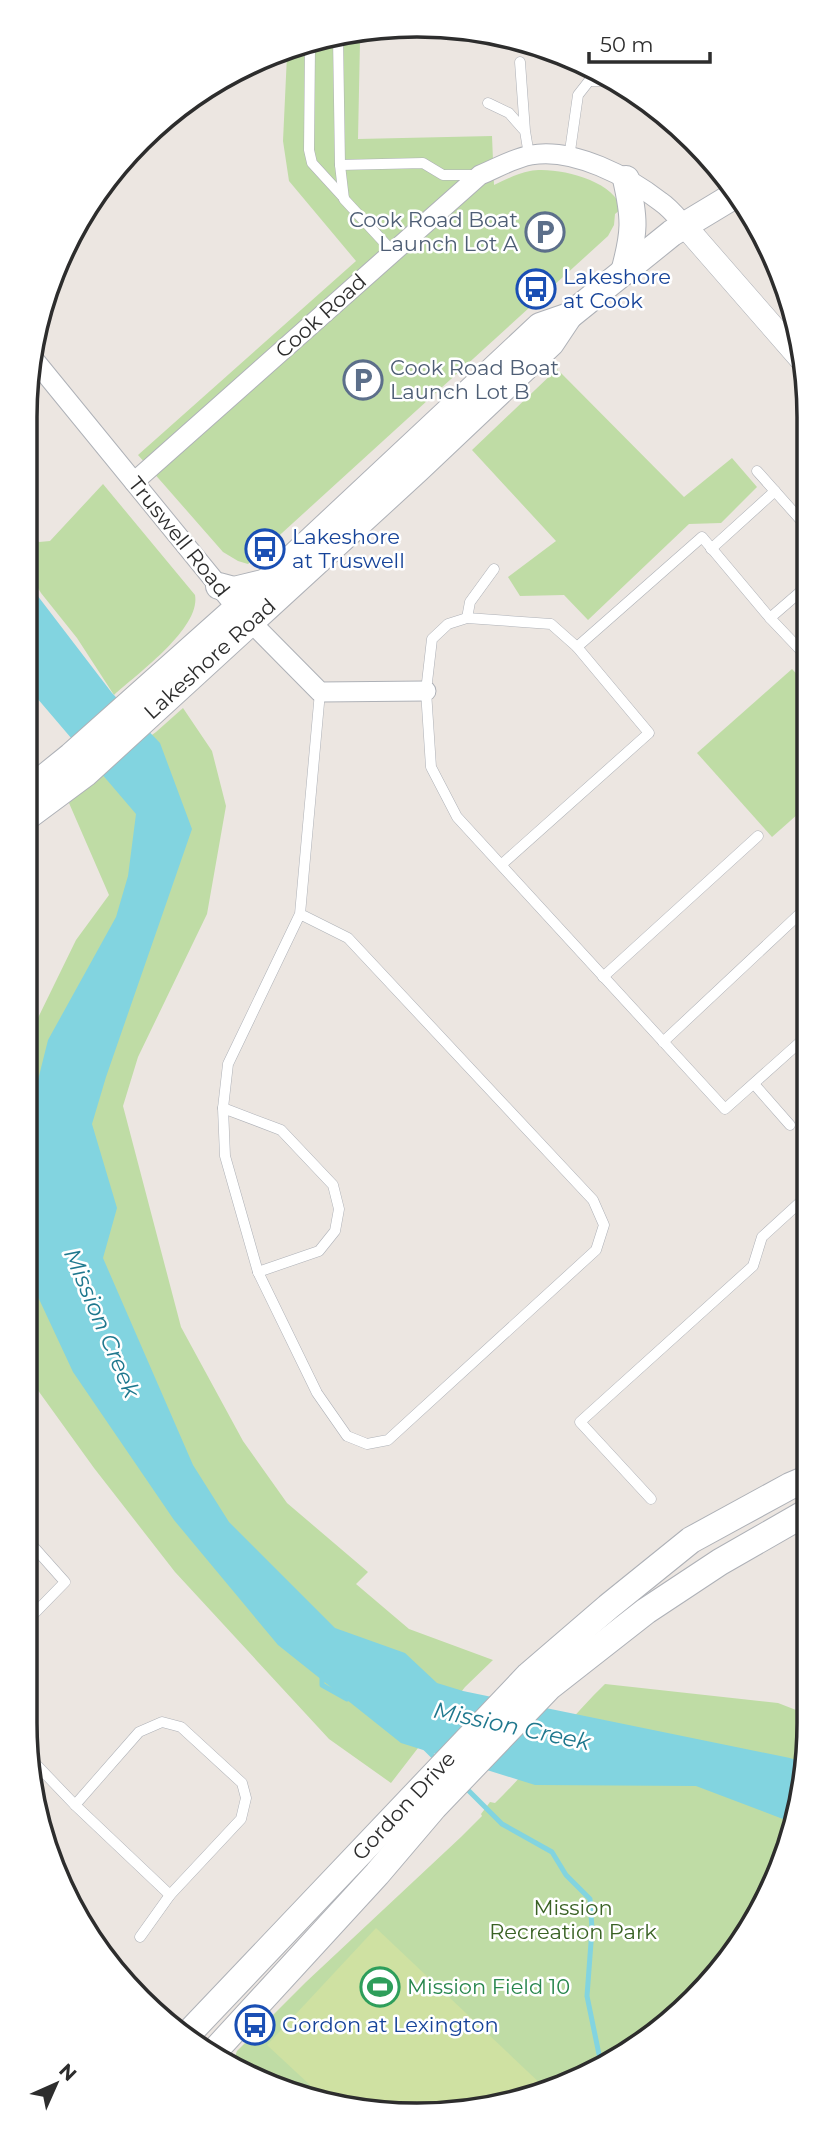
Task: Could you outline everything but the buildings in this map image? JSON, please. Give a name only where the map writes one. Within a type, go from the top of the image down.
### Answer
[{"type":"main road","points":[[624,272],[633,239],[633,216],[626,179]]},
{"type":"main road","name":"Lakeshore Road","points":[[37,806],[79,764],[364,504],[540,326],[569,316],[671,233],[728,199]]},
{"type":"main road","name":"Lakeshore Road","points":[[244,615],[268,581],[364,504]]},
{"type":"main road","points":[[219,586],[234,590],[268,581]]},
{"type":"main road","name":"Lakeshore Road","points":[[37,787],[79,764]]},
{"type":"main road","name":"Gordon Drive","points":[[192,2030],[437,1787],[608,1606],[691,1541],[797,1483]]},
{"type":"main road","name":"Gordon Drive","points":[[539,1681],[720,1562],[797,1518]]},
{"type":"main road","name":"Gordon Drive","points":[[219,2047],[377,1874],[437,1787]]},
{"type":"street","name":"Cook Road","points":[[134,482],[480,175],[529,155],[547,154],[600,166],[662,202],[791,349]]},
{"type":"street","name":"Truswell Road","points":[[40,367],[219,586],[320,692]]},
{"type":"street","points":[[320,692],[426,691]]},
{"type":"lane","points":[[338,45],[340,165],[344,199]]},
{"type":"lane","points":[[310,53],[309,150],[313,163],[393,252]]},
{"type":"lane","points":[[520,62],[524,131],[529,155]]},
{"type":"lane","points":[[569,158],[578,95],[589,80],[593,80]]},
{"type":"lane","points":[[488,103],[509,113],[524,131]]},
{"type":"lane","points":[[340,165],[423,163],[443,175],[480,175]]},
{"type":"lane","points":[[757,471],[797,515]]},
{"type":"lane","points":[[711,549],[775,491]]},
{"type":"lane","points":[[577,647],[702,537],[797,646]]},
{"type":"lane","points":[[467,618],[470,602],[494,569]]},
{"type":"lane","points":[[770,618],[797,595]]},
{"type":"lane","points":[[501,865],[649,733],[577,647],[551,624],[467,618],[448,624],[432,639],[426,691],[431,767],[457,817],[663,1042],[725,1109],[797,1045]]},
{"type":"lane","points":[[300,914],[348,938],[593,1200],[604,1225],[596,1250],[388,1440],[367,1444],[347,1436],[317,1393],[258,1272],[225,1156],[223,1108],[228,1064],[300,914],[320,692]]},
{"type":"lane","points":[[604,977],[758,836]]},
{"type":"lane","points":[[663,1042],[797,917]]},
{"type":"lane","points":[[754,1084],[790,1125]]},
{"type":"lane","points":[[223,1108],[281,1130],[333,1185],[339,1209],[335,1231],[319,1251],[258,1272]]},
{"type":"lane","points":[[651,1499],[580,1422],[753,1266],[762,1237],[797,1205]]},
{"type":"lane","points":[[37,1550],[65,1581],[37,1610]]},
{"type":"lane","points":[[75,1805],[139,1732],[162,1722],[181,1727],[242,1783],[246,1798],[241,1819],[170,1895],[140,1937]]},
{"type":"lane","points":[[40,1768],[170,1895]]},
{"type":"green space","points":[[360,41],[358,139],[492,136],[494,185],[530,171],[568,173],[583,177],[608,190],[621,209],[615,214],[614,225],[608,236],[248,564],[223,552],[138,455],[356,261],[289,181],[283,141],[287,60]]},
{"type":"green space","points":[[557,369],[684,497],[732,458],[757,487],[721,523],[689,524],[588,620],[564,595],[520,596],[508,577],[556,541],[472,450]]},
{"type":"green space","points":[[103,484],[195,595],[194,608],[178,636],[114,695],[77,638],[37,586],[37,540],[50,541]]},
{"type":"green space","points":[[792,669],[797,674],[797,815],[772,837],[697,753]]},
{"type":"green space","points":[[183,708],[212,751],[226,806],[207,914],[138,1057],[123,1106],[181,1327],[243,1441],[287,1503],[368,1572],[356,1584],[409,1629],[493,1660],[465,1687],[391,1783],[329,1739],[175,1572],[37,1389],[37,1020],[76,940],[109,895],[69,803],[108,767],[156,732]]},
{"type":"green space","name":"Mission Recreation Park","points":[[605,1684],[778,1703],[797,1710],[790,1797],[768,1869],[733,1934],[686,1992],[648,2025],[585,2064],[539,2083],[467,2100],[417,2103],[343,2096],[295,2083],[235,2056],[237,2051],[306,1982],[461,1837],[482,1816],[490,1802],[495,1803],[509,1789]]},
{"type":"green space","name":"Mission Field 10","points":[[376,1928],[540,2083],[467,2100],[417,2103],[367,2100],[314,2088],[267,2045]]},
{"type":"water","name":"Mission Creek","points":[[37,595],[112,693],[160,743],[192,829],[92,1124],[117,1208],[103,1258],[193,1465],[229,1522],[335,1628],[405,1653],[437,1683],[463,1691],[795,1760],[784,1820],[696,1786],[535,1785],[401,1743],[278,1645],[174,1520],[73,1372],[37,1295],[37,1084],[48,1040],[116,917],[128,876],[136,814],[37,698]]},
{"type":"waterway","points":[[322,1674],[322,1685],[347,1699]]},
{"type":"waterway","points":[[423,1746],[438,1761]]},
{"type":"waterway","points":[[463,1785],[502,1824],[552,1852],[566,1875],[590,1899],[592,1929],[587,1996],[599,2056]]},
{"type":"place","name":"Cook Road Boat Launch Lot A","points":[[545,232]]},
{"type":"place","name":"Lakeshore at Cook","points":[[536,289]]},
{"type":"place","name":"Cook Road Boat Launch Lot B","points":[[363,380]]},
{"type":"place","name":"Lakeshore at Truswell","points":[[265,549]]},
{"type":"place","name":"Mission Field 10","points":[[380,1987]]},
{"type":"place","name":"Gordon at Lexington","points":[[255,2025]]}]
